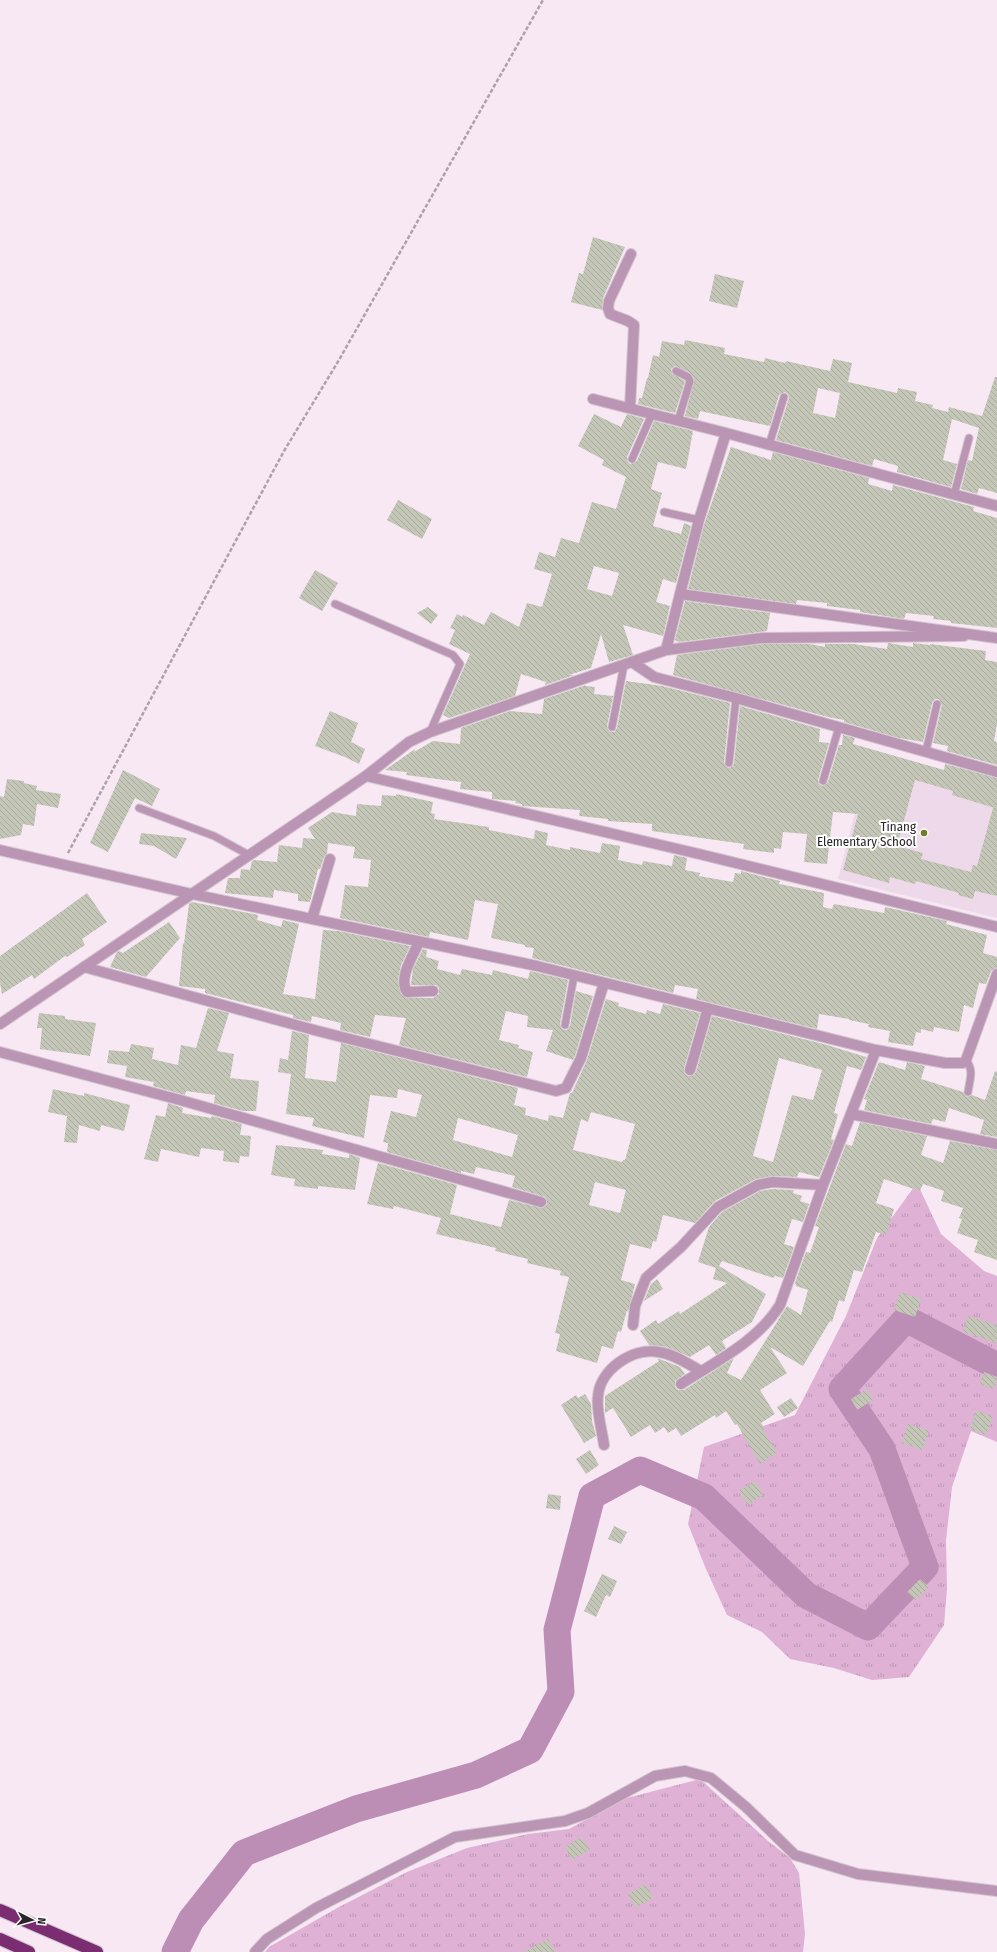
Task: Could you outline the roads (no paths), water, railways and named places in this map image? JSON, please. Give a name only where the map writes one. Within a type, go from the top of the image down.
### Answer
[{"type":"highway","points":[[0,1910],[97,1952]]},
{"type":"highway","points":[[0,1939],[29,1952]]},
{"type":"street","points":[[630,408],[634,325],[610,314],[608,308],[609,301],[631,254]]},
{"type":"street","points":[[593,399],[997,506]]},
{"type":"street","points":[[666,650],[699,520],[726,433]]},
{"type":"street","points":[[680,594],[997,638]]},
{"type":"street","points":[[1,1020],[84,967],[366,776],[409,742],[430,732],[666,650],[762,638],[979,636]]},
{"type":"street","points":[[628,663],[654,677],[736,698],[997,772]]},
{"type":"street","points":[[366,776],[699,854],[997,927]]},
{"type":"street","points":[[0,850],[192,894],[574,976],[876,1050],[951,1064],[963,1063],[966,1060],[997,974]]},
{"type":"street","points":[[312,919],[330,859]]},
{"type":"street","points":[[419,942],[407,970],[404,980],[404,987],[407,992],[433,991]]},
{"type":"street","points":[[84,967],[314,1030],[556,1091],[566,1088],[581,1058],[604,983]]},
{"type":"street","points":[[690,1070],[708,1008]]},
{"type":"street","points":[[681,1384],[746,1341],[771,1319],[783,1298],[823,1185],[876,1050]]},
{"type":"street","points":[[0,1052],[541,1202]]},
{"type":"street","points":[[851,1114],[997,1144]]},
{"type":"street","points":[[632,1326],[635,1306],[646,1278],[681,1247],[718,1208],[758,1185],[772,1182],[823,1185]]},
{"type":"street","points":[[604,1445],[598,1397],[602,1379],[620,1361],[638,1353],[658,1351],[678,1358],[701,1372]]},
{"type":"street","points":[[256,1952],[267,1939],[316,1908],[455,1837],[565,1821],[588,1813],[655,1776],[686,1771],[711,1778],[746,1808],[795,1855],[858,1874],[997,1891]]},
{"type":"lane","points":[[676,371],[688,377],[690,381],[678,421]]},
{"type":"lane","points":[[769,445],[784,397]]},
{"type":"lane","points":[[632,459],[652,414]]},
{"type":"lane","points":[[954,495],[970,438]]},
{"type":"lane","points":[[664,512],[699,520]]},
{"type":"lane","points":[[335,604],[453,655],[458,659],[460,664],[430,732]]},
{"type":"lane","points":[[612,727],[628,663]]},
{"type":"lane","points":[[730,763],[736,698]]},
{"type":"lane","points":[[926,751],[937,704]]},
{"type":"lane","points":[[823,781],[839,727]]},
{"type":"lane","points":[[138,808],[214,836],[249,855]]},
{"type":"lane","points":[[565,1025],[574,976]]},
{"type":"lane","points":[[966,1060],[971,1066],[972,1072],[968,1092]]},
{"type":"waterway","points":[[175,1952],[191,1920],[244,1853],[356,1809],[476,1775],[530,1750],[561,1692],[557,1630],[592,1496],[640,1470],[704,1497],[806,1595],[868,1627],[925,1567],[882,1449],[842,1389],[906,1319],[997,1366]]},
{"type":"place","name":"Tinang Elementary School","points":[[924,833]]}]
